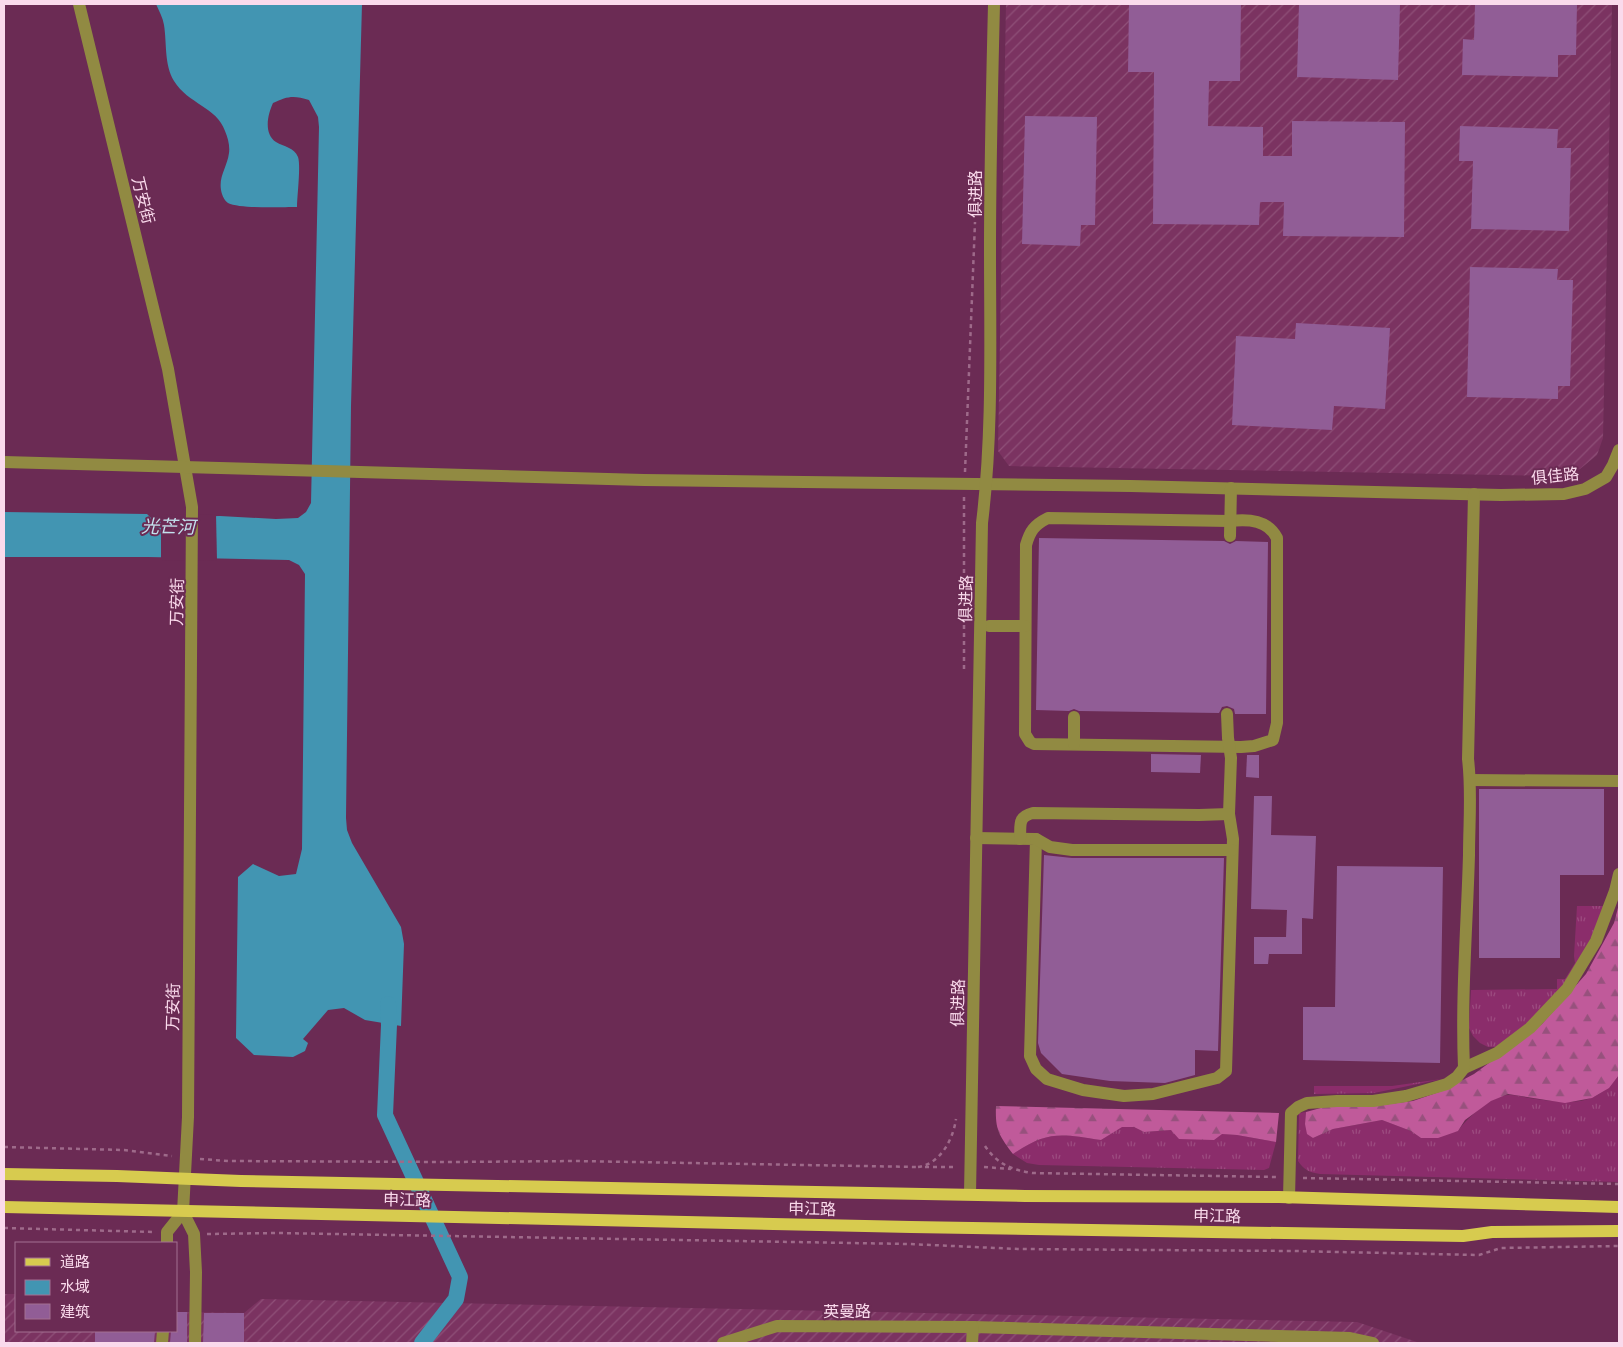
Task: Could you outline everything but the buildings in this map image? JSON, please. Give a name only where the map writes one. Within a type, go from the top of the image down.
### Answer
[{"type":"main road","name":"申江路","points":[[4,1174],[380,1184],[1289,1198],[1619,1206]]},
{"type":"main road","name":"申江路","points":[[4,1207],[911,1227],[1463,1236],[1492,1232],[1619,1231]]},
{"type":"street","name":"万安街","points":[[79,4],[168,369],[192,507],[188,1116],[184,1212]]},
{"type":"street","name":"俱进路","points":[[970,1194],[982,523],[986,484],[990,346],[990,166],[994,4]]},
{"type":"street","name":"俱佳路","points":[[4,462],[644,480],[1564,494],[1585,489],[1606,477],[1619,450]]},
{"type":"street","points":[[1230,536],[1231,488]]},
{"type":"street","points":[[1464,1068],[1462,1004],[1470,780],[1468,759],[1474,494]]},
{"type":"street","points":[[1048,518],[1247,520],[1259,523],[1273,530],[1278,538],[1278,706],[1273,740],[1254,746],[1034,744],[1024,734],[1025,626],[1026,545],[1031,530],[1048,518]]},
{"type":"street","points":[[989,626],[1025,626]]},
{"type":"street","points":[[1036,839],[1030,1056],[1036,1069],[1048,1079],[1083,1090],[1124,1096],[1153,1094],[1217,1078],[1226,1071],[1232,850],[1229,814],[1231,758],[1228,714]]},
{"type":"street","points":[[1074,717],[1074,744]]},
{"type":"street","points":[[1470,780],[1619,782]]},
{"type":"street","points":[[1020,839],[1021,821],[1025,815],[1033,813],[1229,814]]},
{"type":"street","points":[[976,838],[1036,839],[1050,847],[1072,850],[1232,850]]},
{"type":"street","points":[[1289,1198],[1291,1113],[1298,1106],[1318,1102],[1373,1101],[1406,1096],[1447,1084],[1464,1068],[1504,1048],[1530,1028],[1567,989],[1596,941],[1615,891],[1619,874]]},
{"type":"street","points":[[167,1242],[167,1232],[184,1212],[194,1234],[196,1272],[195,1343]]},
{"type":"street","name":"英曼路","points":[[723,1343],[777,1326],[972,1327],[1350,1338],[1373,1343]]},
{"type":"street","points":[[972,1327],[972,1343]]},
{"type":"path","points":[[964,678],[964,484],[975,220]]},
{"type":"path","points":[[918,1167],[925,1166],[943,1153],[955,1130],[957,1116]]},
{"type":"path","points":[[373,1161],[576,1161],[950,1168],[970,1166],[1014,1169]]},
{"type":"path","points":[[1032,1173],[1619,1184]]},
{"type":"path","points":[[398,1235],[909,1244],[1018,1249],[1293,1251],[1479,1255],[1501,1248],[1619,1246]]},
{"type":"shaded area","points":[[1006,4],[1612,4],[1603,438],[1597,455],[1580,469],[1560,476],[1009,466],[998,451]]},
{"type":"shaded area","points":[[4,1294],[15,1294],[15,1332],[178,1332],[178,1312],[244,1313],[261,1299],[1357,1322],[1420,1343],[4,1343]]},
{"type":"green space","points":[[1619,904],[1619,1075],[1609,1088],[1592,1098],[1565,1103],[1508,1094],[1491,1101],[1465,1120],[1458,1131],[1438,1138],[1421,1138],[1411,1131],[1382,1120],[1333,1129],[1313,1138],[1307,1134],[1305,1124],[1306,1112],[1328,1106],[1374,1106],[1413,1101],[1442,1091],[1474,1074],[1542,1024],[1586,974],[1614,923]]},
{"type":"green space","points":[[1577,906],[1604,906],[1594,938],[1565,986],[1516,1034],[1498,1047],[1488,1047],[1480,1043],[1473,1036],[1469,1028],[1471,990],[1557,989],[1557,979],[1565,979],[1575,963]]},
{"type":"green space","points":[[1619,1075],[1619,1182],[1320,1174],[1307,1170],[1298,1161],[1299,1113],[1306,1112],[1305,1124],[1313,1138],[1333,1129],[1382,1120],[1411,1131],[1421,1138],[1458,1131],[1481,1108],[1496,1098],[1515,1095],[1568,1102],[1590,1099],[1610,1086]]},
{"type":"green space","points":[[1442,1079],[1374,1093],[1314,1094],[1314,1086],[1392,1086]]},
{"type":"green space","points":[[996,1106],[1279,1113],[1276,1142],[1222,1134],[1214,1140],[1179,1139],[1171,1130],[1144,1132],[1134,1127],[1122,1127],[1101,1140],[1065,1135],[1046,1137],[1025,1146],[1013,1154],[1004,1142],[997,1127]]},
{"type":"green space","points":[[1121,1127],[1134,1127],[1144,1132],[1171,1130],[1237,1135],[1276,1142],[1269,1168],[1264,1170],[1039,1165],[1027,1163],[1013,1154],[1025,1146],[1046,1137],[1065,1135],[1101,1140]]},
{"type":"water","name":"光芒河","points":[[156,4],[362,4],[351,406],[346,818],[347,830],[352,843],[401,927],[404,944],[401,1026],[365,1020],[344,1008],[328,1010],[303,1039],[308,1043],[305,1051],[293,1057],[254,1055],[236,1038],[238,877],[253,864],[279,876],[296,874],[302,849],[305,574],[299,565],[289,560],[148,557],[4,557],[4,512],[147,514],[151,518],[220,516],[276,519],[298,518],[306,512],[311,503],[318,117],[309,100],[299,97],[282,99],[273,103],[270,112],[269,134],[276,142],[291,149],[298,157],[297,207],[251,207],[228,203],[222,194],[221,188],[221,178],[229,153],[226,134],[216,116],[187,95],[174,81],[167,61],[163,22]]},
{"type":"pier","points":[[216,514],[217,561],[161,560],[161,515]]},
{"type":"waterway","points":[[388,1004],[389,1025],[385,1115],[460,1277],[456,1299],[422,1343]]}]
